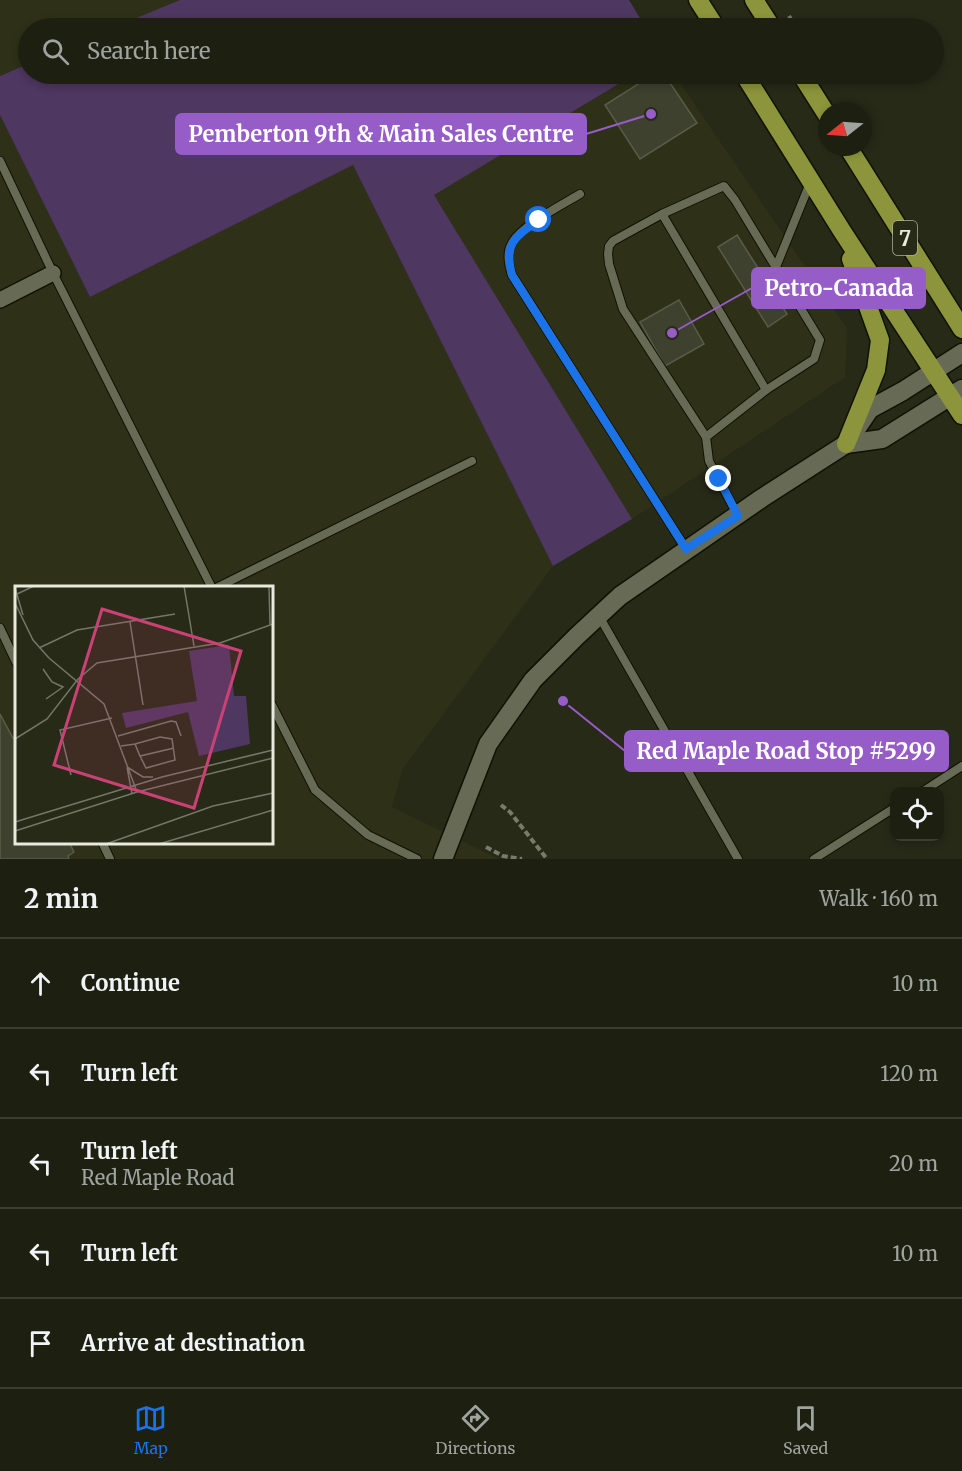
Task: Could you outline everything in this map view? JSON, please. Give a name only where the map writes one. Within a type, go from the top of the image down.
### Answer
[{"type":"main road","points":[[698,0],[710,18]]},
{"type":"main road","points":[[754,0],[766,18]]},
{"type":"main road","name":"7","points":[[750,84],[842,231],[934,371],[956,393],[962,415]]},
{"type":"main road","points":[[807,84],[819,102]]},
{"type":"main road","name":"7","points":[[854,156],[962,329]]},
{"type":"main road","points":[[842,231],[880,340],[876,370],[846,444]]},
{"type":"street","points":[[0,300],[53,273]]},
{"type":"street","points":[[443,859],[488,744],[533,680],[620,596],[686,549],[846,444],[870,409],[962,353]]},
{"type":"street","points":[[846,444],[882,439],[956,393]]},
{"type":"lane","points":[[0,161],[53,273],[213,586]]},
{"type":"lane","points":[[776,267],[811,182]]},
{"type":"lane","points":[[706,437],[766,390],[814,359],[820,340],[735,200],[724,186],[662,214],[613,241],[609,246],[609,264],[622,309],[706,437],[709,461],[738,516]]},
{"type":"lane","points":[[580,194],[522,232],[511,244],[508,258],[512,275],[686,549]]},
{"type":"lane","points":[[662,214],[766,390]]},
{"type":"lane","points":[[218,586],[472,461]]},
{"type":"lane","points":[[599,616],[738,859]]},
{"type":"lane","points":[[0,628],[15,660]]},
{"type":"lane","points":[[273,707],[315,790],[368,835],[417,859]]},
{"type":"lane","points":[[930,787],[962,766]]},
{"type":"lane","points":[[814,859],[890,811]]},
{"type":"lane","points":[[102,844],[110,859]]},
{"type":"path","points":[[501,805],[510,812],[547,859]]},
{"type":"path","points":[[486,847],[503,856],[522,859]]},
{"type":"shaded area","points":[[0,0],[180,0],[136,18],[18,18],[18,68],[0,76]]},
{"type":"shaded area","points":[[180,0],[629,0],[640,18],[136,18]]},
{"type":"shaded area","points":[[18,68],[18,84],[618,84],[434,195],[632,519],[553,566],[353,165],[90,297],[0,115],[0,76]]},
{"type":"shaded area","points":[[618,84],[681,84],[847,328],[845,377],[632,519],[433,195]]},
{"type":"shaded area","points":[[0,115],[90,297],[353,165],[553,566],[402,770],[392,807],[499,859],[0,859]]},
{"type":"building","points":[[638,84],[671,84],[697,123],[640,159],[605,105]]},
{"type":"building","points":[[737,235],[787,314],[768,327],[718,247]]},
{"type":"building","points":[[679,300],[704,344],[665,366],[640,322]]},
{"type":"building","points":[[0,714],[13,738],[15,737],[15,844],[70,844],[74,852],[68,856],[69,859],[0,859]]},
{"type":"place","name":"Pemberton 9th & Main Sales Centre","points":[[651,114]]},
{"type":"place","name":"Petro-Canada","points":[[672,333]]},
{"type":"place","name":"Red Maple Road Stop #5299","points":[[563,701]]},
{"type":"route","points":[[539,220],[522,232],[511,244],[508,258],[512,275],[686,549],[738,516],[719,479]]}]
